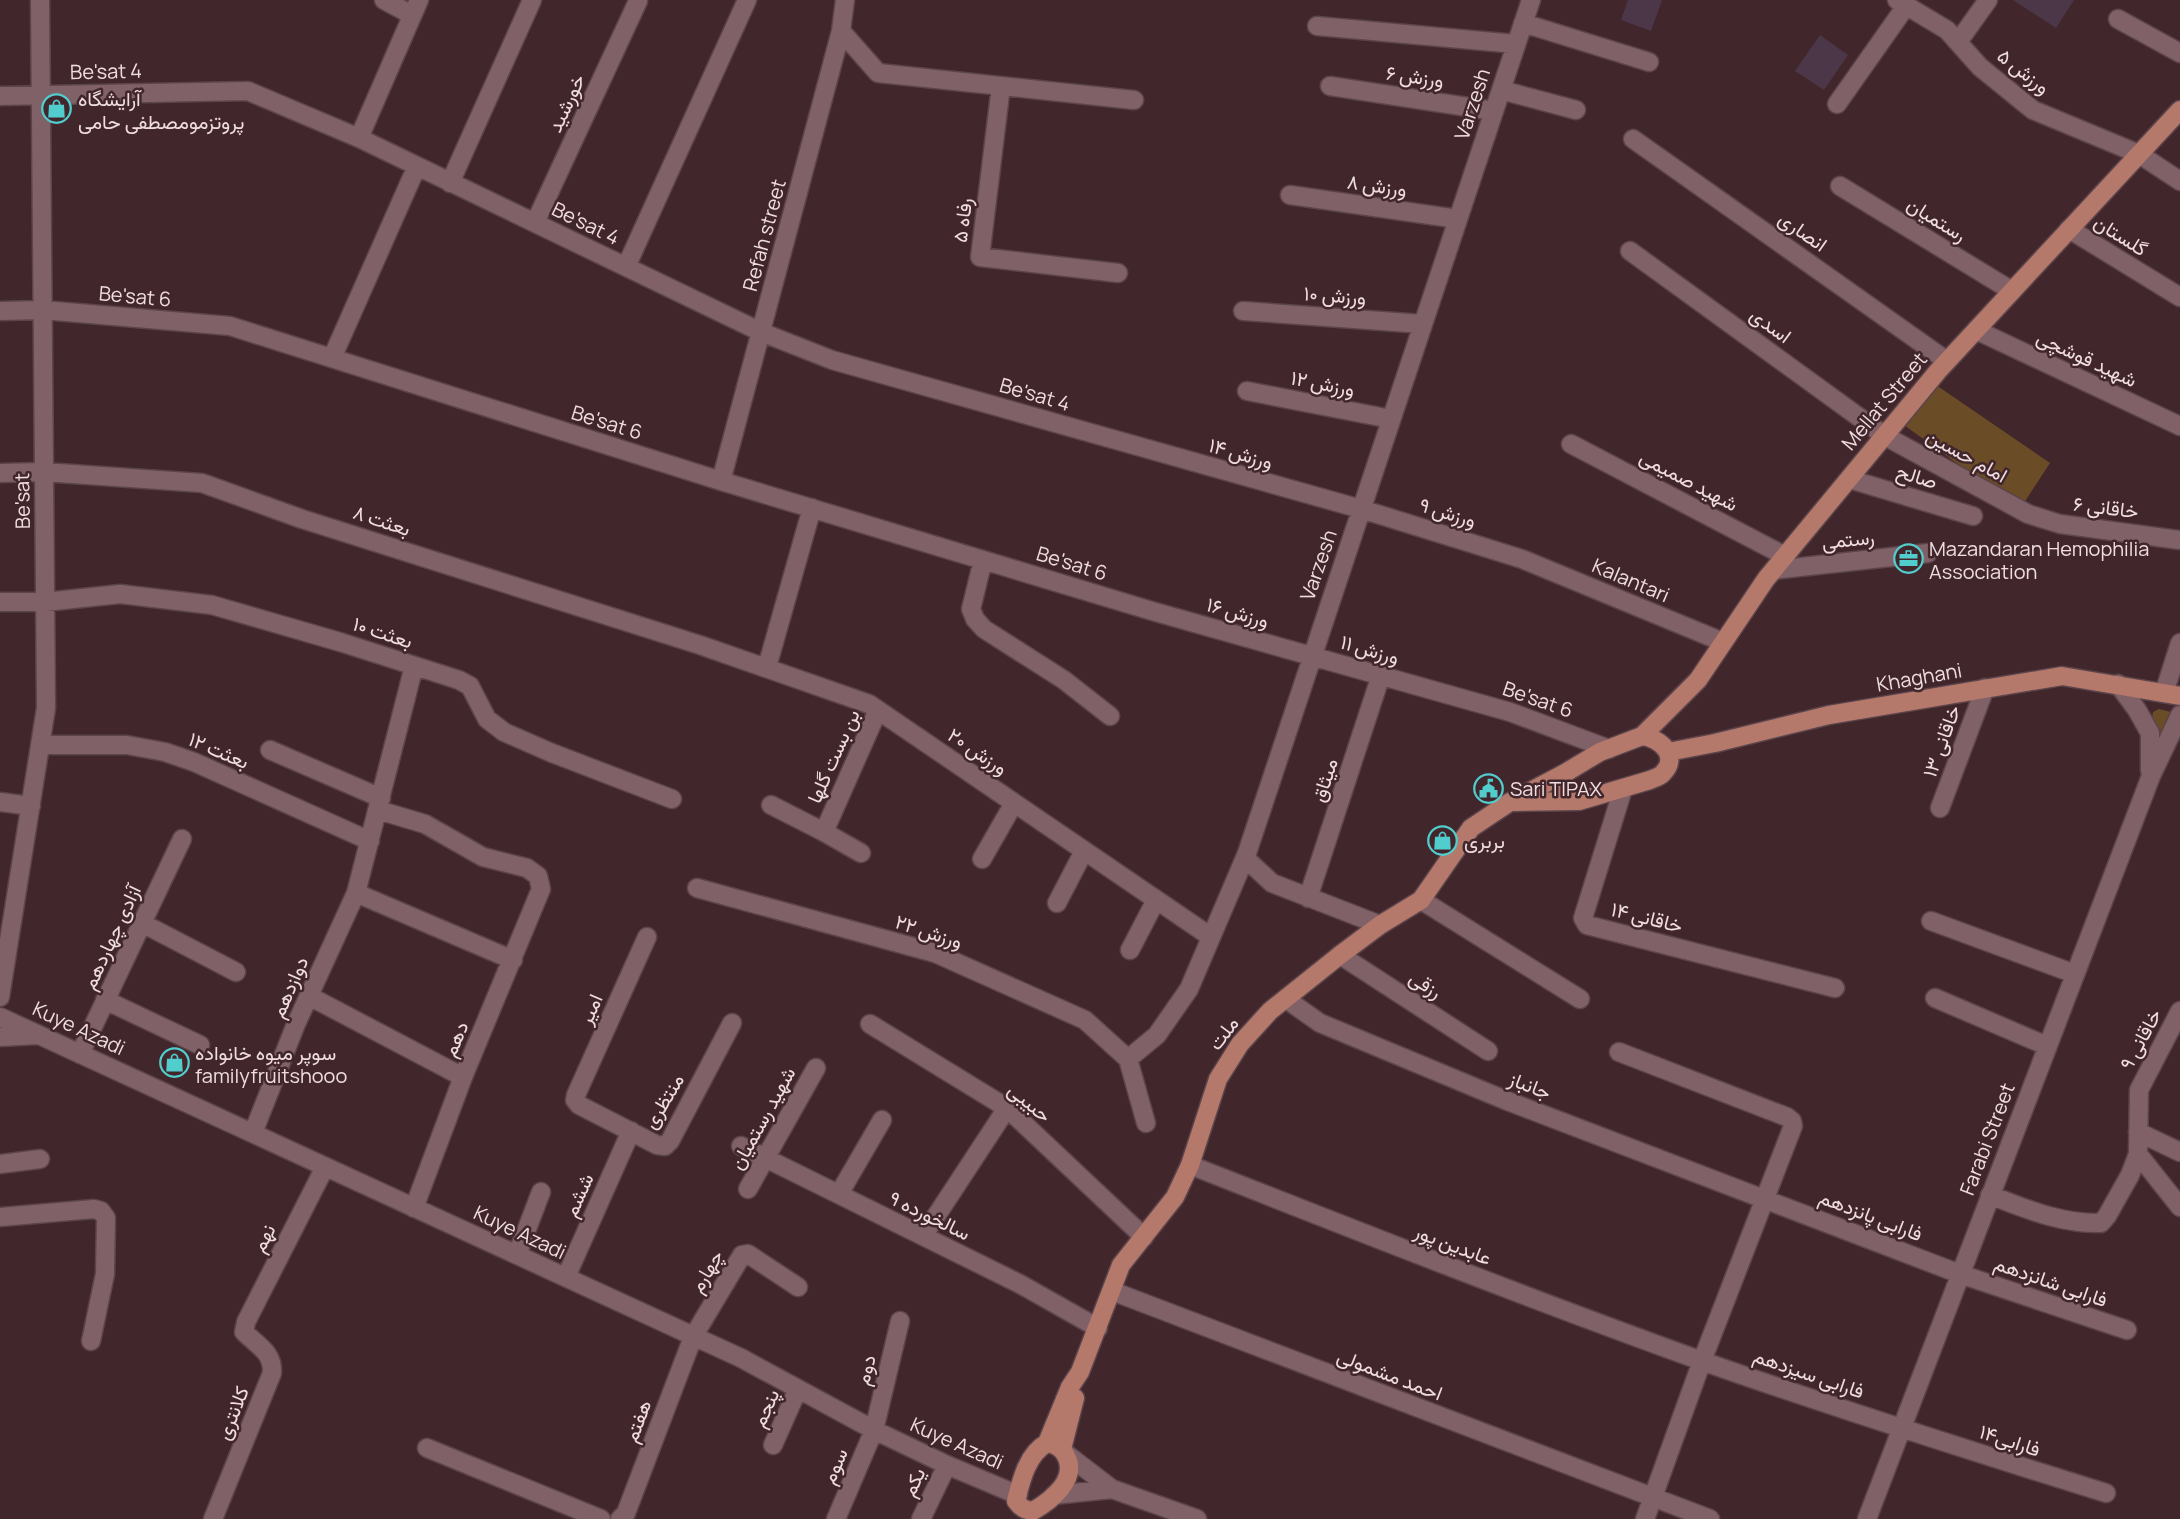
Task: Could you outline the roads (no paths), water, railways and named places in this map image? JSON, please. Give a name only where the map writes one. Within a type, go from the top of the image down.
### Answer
[{"type":"main road","name":"Mellat Street","points":[[1642,736],[1698,680],[1779,563],[1947,361],[2180,110]]},
{"type":"main road","name":"Khaghani","points":[[1668,752],[1829,715],[2062,676],[2172,695]]},
{"type":"main road","name":"ملت","points":[[1058,1449],[1075,1400],[1080,1372],[1121,1265],[1175,1197],[1190,1165],[1218,1080],[1240,1044],[1270,1011],[1340,955],[1421,900],[1471,828],[1510,802],[1592,756],[1642,736]]},
{"type":"main road","points":[[1510,802],[1579,801],[1650,780],[1665,772],[1669,759],[1668,752],[1659,741],[1642,736]]},
{"type":"main road","points":[[1565,773],[1563,789],[1568,797],[1579,801]]},
{"type":"main road","points":[[1034,1519],[1065,1483],[1071,1472],[1058,1449],[1037,1450],[1028,1465],[1016,1505],[1033,1511],[1051,1498]]},
{"type":"street","name":"Be'sat","points":[[0,997],[46,708],[40,0]]},
{"type":"street","points":[[359,138],[416,8],[384,0]]},
{"type":"street","points":[[450,183],[532,0]]},
{"type":"street","points":[[626,267],[747,0]]},
{"type":"street","name":"Refah street","points":[[721,481],[842,32],[845,0]]},
{"type":"street","name":"Varzesh","points":[[1128,1059],[1157,1035],[1189,989],[1245,858],[1531,0]]},
{"type":"street","points":[[1958,42],[1988,0]]},
{"type":"street","name":"خورشید","points":[[535,224],[638,1]]},
{"type":"street","points":[[1837,104],[1901,3]]},
{"type":"street","name":"ورزش ۵","points":[[1901,3],[1947,30],[1980,67],[2033,110],[2139,154],[2180,181]]},
{"type":"street","points":[[2118,19],[2180,53]]},
{"type":"street","points":[[1523,24],[1649,62]]},
{"type":"street","points":[[1317,26],[1516,44]]},
{"type":"street","points":[[842,32],[878,73],[1134,100]]},
{"type":"street","name":"رفاه ۵","points":[[1001,86],[980,257],[1118,273]]},
{"type":"street","name":"ورزش ۶","points":[[1330,86],[1494,111]]},
{"type":"street","points":[[1501,90],[1576,110]]},
{"type":"street","name":"Be'sat 4","points":[[0,96],[248,91],[359,138],[761,332],[832,360],[1109,439]]},
{"type":"street","name":"انصاری","points":[[1633,139],[1947,361]]},
{"type":"street","points":[[332,358],[417,166]]},
{"type":"street","name":"رستمیان","points":[[1840,186],[2012,291]]},
{"type":"street","name":"ورزش ۸","points":[[1290,195],[1458,219]]},
{"type":"street","name":"گلستان","points":[[2069,229],[2180,297]]},
{"type":"street","name":"اسدی","points":[[1630,251],[1885,436]]},
{"type":"street","points":[[0,311],[43,310]]},
{"type":"street","name":"Be'sat 6","points":[[43,310],[230,326],[721,481],[1152,611]]},
{"type":"street","name":"ورزش ۱۰","points":[[1243,311],[1422,324]]},
{"type":"street","name":"شهید قوشچی","points":[[1976,330],[2180,426]]},
{"type":"street","name":"ورزش ۱۲","points":[[1247,391],[1391,419]]},
{"type":"street","name":"امام حسین","points":[[1885,436],[2028,513]]},
{"type":"street","name":"ورزش ۱۴","points":[[1109,439],[1361,509]]},
{"type":"street","name":"شهید صمیمی","points":[[1571,444],[1779,563]]},
{"type":"street","name":"بعثت ٨","points":[[0,473],[44,472],[202,483],[302,519],[700,645]]},
{"type":"street","name":"صالح","points":[[1849,479],[1973,516]]},
{"type":"street","points":[[767,667],[812,508]]},
{"type":"street","name":"ورزش ۹","points":[[1361,509],[1522,559]]},
{"type":"street","name":"خاقانی ۶","points":[[2028,513],[2060,524],[2180,540]]},
{"type":"street","name":"رستمی","points":[[1779,563],[1928,553]]},
{"type":"street","name":"Kalantari","points":[[1522,559],[1724,642]]},
{"type":"street","points":[[983,560],[971,609],[975,619],[984,629],[1064,680],[1110,716]]},
{"type":"street","name":"بعثت ۱۰","points":[[0,602],[45,602],[120,594],[212,605],[340,642],[459,680],[470,686],[487,719],[504,732],[672,799]]},
{"type":"street","name":"ورزش ۱۶","points":[[1152,611],[1311,656]]},
{"type":"street","points":[[2172,695],[2180,643]]},
{"type":"street","name":"ورزش ۲۰","points":[[700,645],[869,704],[1211,937]]},
{"type":"street","name":"ورزش ۱۱","points":[[1311,656],[1416,685]]},
{"type":"street","name":"دوازدهم","points":[[253,1133],[309,996],[356,893],[414,666]]},
{"type":"street","name":"میثاق","points":[[1308,898],[1381,675]]},
{"type":"street","name":"Farabi Street","points":[[2118,684],[2138,710],[2150,733],[2151,776]]},
{"type":"street","name":"Be'sat 6","points":[[1416,685],[1510,712],[1609,748]]},
{"type":"street","name":"خاقانی ۱۳","points":[[1940,808],[1985,688]]},
{"type":"street","name":"بن بست گلها","points":[[771,805],[824,832],[878,710]]},
{"type":"street","name":"Farabi Street","points":[[1867,1519],[2151,776],[2180,715]]},
{"type":"street","name":"بعثت ۱۲","points":[[40,745],[127,745],[165,752],[205,767],[370,841]]},
{"type":"street","points":[[270,750],[380,804]]},
{"type":"street","name":"خاقانی ۱۴","points":[[1623,789],[1582,918],[1587,925],[1835,988]]},
{"type":"street","points":[[0,802],[31,806]]},
{"type":"street","points":[[982,859],[1014,803]]},
{"type":"street","name":"دهم","points":[[380,804],[425,824],[483,857],[526,868],[538,876],[541,889],[463,1077],[414,1208]]},
{"type":"street","points":[[824,832],[861,853]]},
{"type":"street","name":"آزادی چهاردهم","points":[[80,1053],[182,839]]},
{"type":"street","points":[[1057,903],[1084,851]]},
{"type":"street","points":[[1245,858],[1272,883],[1380,926]]},
{"type":"street","name":"ورزش ۲۲","points":[[697,888],[935,953],[1085,1020],[1128,1059]]},
{"type":"street","points":[[356,893],[513,960]]},
{"type":"street","points":[[1130,950],[1156,900]]},
{"type":"street","points":[[1421,900],[1580,999]]},
{"type":"street","points":[[1931,921],[2075,975]]},
{"type":"street","points":[[142,923],[236,972]]},
{"type":"street","name":"امیر","points":[[575,1100],[647,937]]},
{"type":"street","name":"رزقی","points":[[1340,955],[1488,1051]]},
{"type":"street","points":[[309,996],[463,1077]]},
{"type":"street","points":[[1935,998],[2048,1046]]},
{"type":"street","name":"جانباز","points":[[1286,999],[1320,1023],[1505,1100],[1765,1199]]},
{"type":"street","points":[[105,1000],[200,1045]]},
{"type":"street","name":"خاقانی ٩","points":[[1990,1196],[2049,1217],[2088,1224],[2101,1223],[2108,1216],[2130,1175],[2138,1154],[2139,1090],[2180,1011]]},
{"type":"street","name":"Kuye Azadi","points":[[0,1017],[741,1358],[874,1430],[947,1465],[1016,1505]]},
{"type":"street","name":"منتظری","points":[[575,1100],[579,1105],[657,1145],[665,1146],[732,1023]]},
{"type":"street","name":"حبیبی","points":[[870,1024],[1007,1108],[1144,1237]]},
{"type":"street","points":[[0,1036],[39,1034]]},
{"type":"street","points":[[1619,1052],[1787,1117],[1792,1121],[1793,1126],[1702,1361],[1645,1519]]},
{"type":"street","points":[[1128,1059],[1146,1123]]},
{"type":"street","name":"شهید رستمیان","points":[[748,1189],[816,1068]]},
{"type":"street","points":[[923,1236],[1007,1108]]},
{"type":"street","points":[[839,1194],[882,1120]]},
{"type":"street","name":"ششم","points":[[566,1277],[631,1131]]},
{"type":"street","points":[[2138,1132],[2180,1152]]},
{"type":"street","name":"سالخورده ۹","points":[[741,1146],[1020,1284],[1098,1328]]},
{"type":"street","points":[[2138,1154],[2180,1207]]},
{"type":"street","points":[[0,1164],[40,1159]]},
{"type":"street","name":"عابدین پور","points":[[1190,1165],[1453,1269],[1702,1361]]},
{"type":"street","name":"نهم","points":[[244,1332],[246,1322],[325,1167]]},
{"type":"street","points":[[517,1255],[541,1192]]},
{"type":"street","name":"فارابی پانزدهم","points":[[1765,1199],[1960,1274]]},
{"type":"street","points":[[0,1216],[94,1209],[101,1211],[106,1218],[105,1274],[91,1341]]},
{"type":"street","name":"چهارم","points":[[693,1337],[742,1254],[748,1254],[798,1287]]},
{"type":"street","name":"فارابی شانزدهم","points":[[1960,1274],[2127,1330]]},
{"type":"street","name":"احمد مشمولی","points":[[1112,1291],[1710,1519]]},
{"type":"street","name":"دوم","points":[[874,1430],[900,1321]]},
{"type":"street","name":"کلانتری","points":[[213,1519],[272,1373],[272,1362],[268,1355],[244,1332]]},
{"type":"street","name":"هفتم","points":[[620,1519],[626,1513],[693,1337]]},
{"type":"street","name":"فارابی سیزدهم","points":[[1702,1361],[1901,1429]]},
{"type":"street","name":"پنجم","points":[[773,1445],[798,1389]]},
{"type":"street","name":"فارابی۱۴‌","points":[[1901,1429],[2106,1494]]},
{"type":"street","name":"سوم","points":[[836,1519],[874,1430]]},
{"type":"street","points":[[427,1448],[601,1519]]},
{"type":"street","points":[[1058,1449],[1113,1489],[1197,1519]]},
{"type":"street","name":"یکم","points":[[921,1519],[947,1465]]},
{"type":"street","points":[[1051,1498],[1113,1489]]},
{"type":"place","name":"آرایشگاه پروتزمومصطفی حامی","points":[[57,109]]},
{"type":"place","name":"Mazandaran Hemophilia Association","points":[[1908,559]]},
{"type":"place","name":"Sari TIPAX","points":[[1489,788]]},
{"type":"place","name":"بربری","points":[[1443,840]]},
{"type":"place","name":"سوپر میوه خانواده familyfruitshooo","points":[[174,1063]]}]
